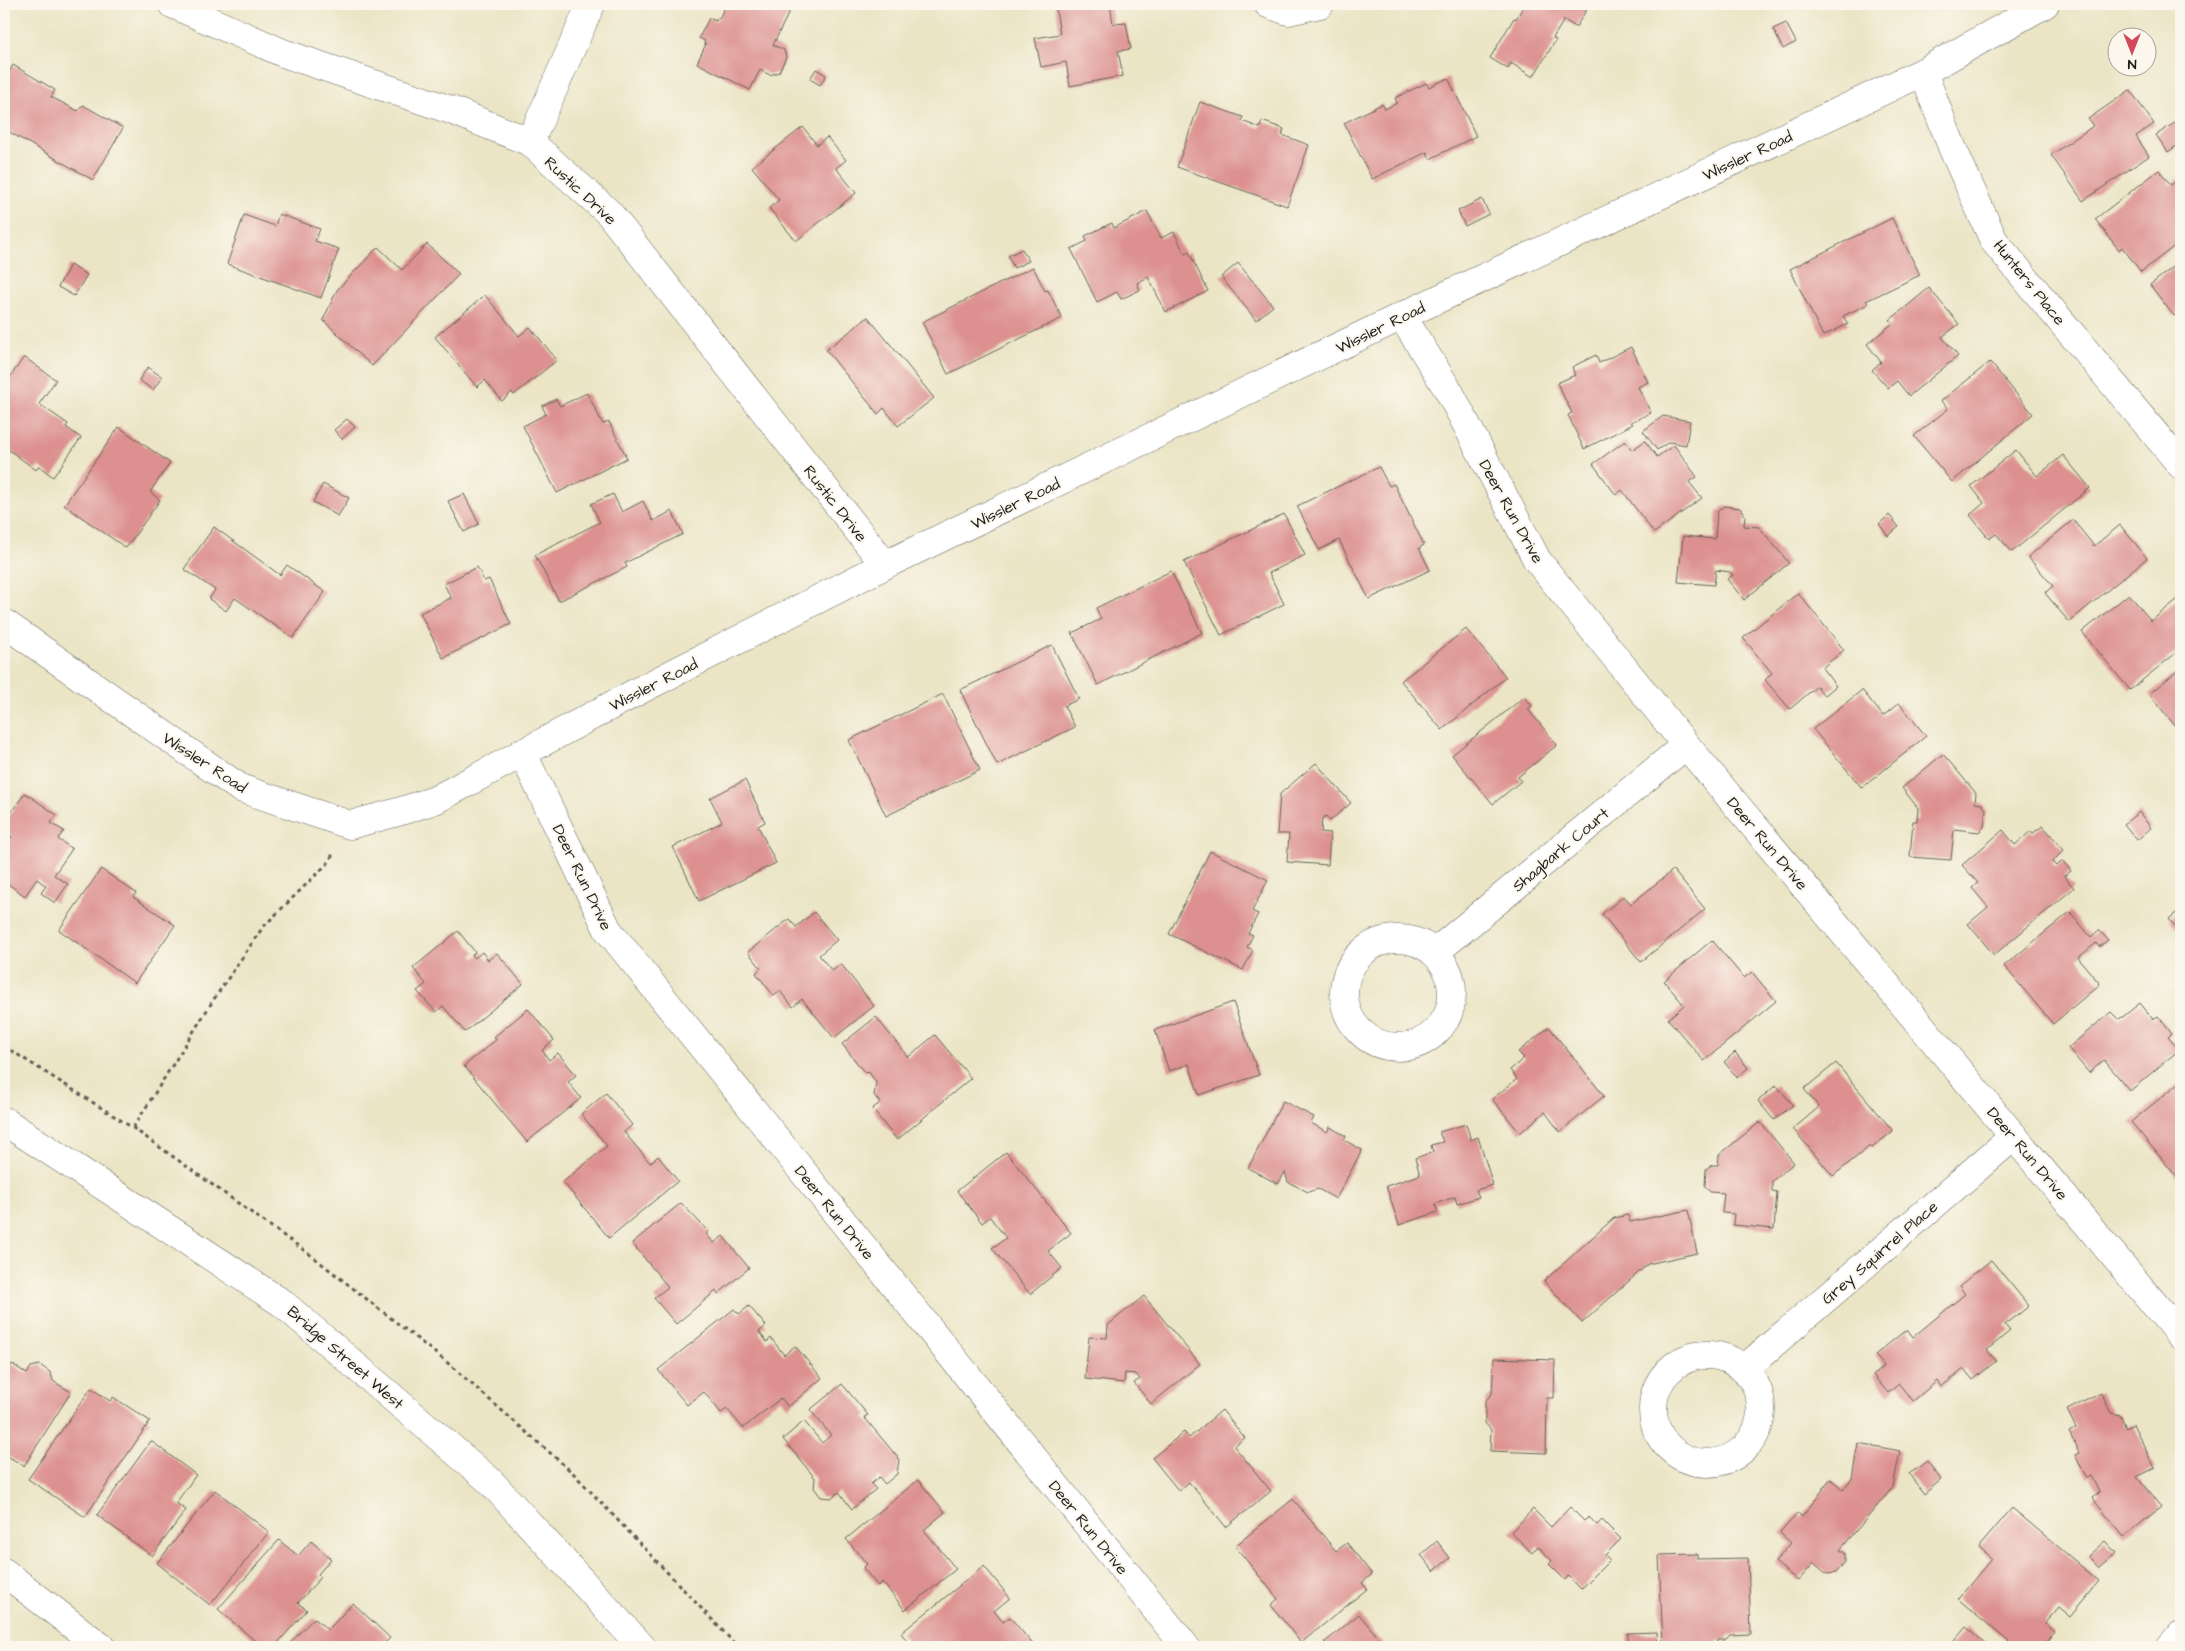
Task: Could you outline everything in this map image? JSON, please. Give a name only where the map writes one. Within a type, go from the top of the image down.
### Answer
[{"type":"street","name":"Rustic Drive","points":[[172,4],[283,53],[451,110],[530,142],[609,213],[885,565]]},
{"type":"street","points":[[530,142],[591,4]]},
{"type":"street","points":[[1268,4],[1288,12],[1320,4]]},
{"type":"street","name":"Wissler Road","points":[[4,624],[240,788],[350,825],[398,812],[435,800],[522,752],[885,565],[1402,316],[1922,72],[2045,4]]},
{"type":"street","name":"Hunters Place","points":[[1922,72],[1952,147],[1994,241],[2181,464]]},
{"type":"street","name":"Deer Run Drive","points":[[1402,316],[1450,393],[1538,560],[1686,745],[2181,1336]]},
{"type":"street","name":"Shagbark Court","points":[[1434,953],[1686,745]]},
{"type":"street","name":"Deer Run Drive","points":[[522,752],[608,930],[1186,1647]]},
{"type":"street","name":"Bridge Street West","points":[[4,1121],[282,1303],[490,1481],[642,1647]]},
{"type":"street","name":"Grey Squirrel Place","points":[[1744,1369],[2014,1136]]},
{"type":"street","points":[[4,1572],[101,1647]]},
{"type":"street","points":[[2170,1647],[2181,1634]]},
{"type":"path","points":[[133,1128],[214,999],[263,927],[328,863],[350,825]]},
{"type":"path","points":[[4,1046],[133,1128],[312,1256],[449,1364],[573,1472],[738,1647]]},
{"type":"building","points":[[720,4],[793,4],[773,45],[784,50],[786,57],[779,72],[770,75],[760,70],[750,90],[697,63],[706,44],[704,44],[705,41],[699,38],[709,18],[716,21],[717,18],[719,19],[725,6]]},
{"type":"building","points":[[1055,4],[1110,4],[1113,24],[1126,23],[1131,49],[1118,51],[1123,76],[1070,86],[1066,62],[1041,67],[1035,38],[1060,34]]},
{"type":"building","points":[[1525,4],[1590,4],[1576,27],[1564,20],[1553,38],[1556,40],[1533,77],[1511,63],[1508,69],[1490,58],[1514,18],[1516,19]]},
{"type":"building","points":[[1786,23],[1796,42],[1783,49],[1773,29]]},
{"type":"building","points":[[13,65],[55,90],[51,97],[78,111],[83,105],[123,128],[93,180],[4,129],[4,82]]},
{"type":"building","points":[[816,69],[826,75],[820,85],[810,79]]},
{"type":"building","points":[[1448,78],[1476,136],[1430,159],[1427,152],[1372,179],[1344,123],[1382,104],[1385,109],[1397,103],[1395,98],[1426,83],[1429,87]]},
{"type":"building","points":[[2130,90],[2154,124],[2136,136],[2149,156],[2083,201],[2051,155],[2093,126],[2088,119]]},
{"type":"building","points":[[1200,102],[1243,117],[1242,121],[1260,128],[1262,121],[1284,129],[1282,135],[1309,145],[1287,206],[1177,167]]},
{"type":"building","points":[[2176,122],[2181,130],[2181,143],[2168,152],[2156,135]]},
{"type":"building","points":[[803,127],[817,145],[827,137],[846,160],[836,168],[856,193],[796,241],[769,208],[779,200],[752,167]]},
{"type":"building","points":[[2159,170],[2171,185],[2181,177],[2181,241],[2141,272],[2122,247],[2119,250],[2095,219]]},
{"type":"building","points":[[1482,199],[1489,214],[1465,226],[1458,211]]},
{"type":"building","points":[[1147,211],[1161,238],[1174,232],[1185,254],[1189,252],[1208,291],[1166,312],[1148,277],[1137,283],[1140,290],[1121,299],[1117,292],[1097,302],[1071,249],[1087,241],[1085,236],[1112,223],[1114,228]]},
{"type":"building","points":[[279,214],[320,229],[315,241],[339,249],[321,298],[227,264],[244,215],[275,226]]},
{"type":"building","points":[[1892,218],[1920,275],[1866,301],[1868,304],[1843,316],[1848,324],[1823,336],[1790,269]]},
{"type":"building","points":[[427,244],[459,274],[372,366],[323,320],[337,290],[378,247],[402,270]]},
{"type":"building","points":[[1022,249],[1029,261],[1014,268],[1008,256]]},
{"type":"building","points":[[2181,261],[2181,314],[2180,312],[2174,316],[2150,285]]},
{"type":"building","points":[[1238,263],[1273,306],[1256,320],[1221,277]]},
{"type":"building","points":[[70,265],[87,275],[74,296],[58,287]]},
{"type":"building","points":[[1033,267],[1045,291],[1048,290],[1062,318],[948,374],[922,322]]},
{"type":"building","points":[[1929,288],[1959,324],[1942,337],[1958,356],[1909,396],[1897,381],[1888,388],[1872,370],[1881,362],[1867,344],[1893,323],[1890,320]]},
{"type":"building","points":[[485,295],[519,336],[530,327],[557,360],[514,395],[512,392],[502,401],[485,380],[477,387],[435,337]]},
{"type":"building","points":[[868,317],[934,398],[898,426],[884,408],[878,414],[826,350]]},
{"type":"building","points":[[1631,347],[1648,382],[1638,387],[1651,413],[1631,422],[1633,424],[1584,449],[1568,415],[1572,413],[1557,383],[1575,375],[1572,367],[1596,355],[1599,363]]},
{"type":"building","points":[[24,357],[56,380],[39,404],[68,424],[66,427],[81,438],[53,477],[39,466],[36,470],[9,450],[4,459],[4,386]]},
{"type":"building","points":[[1990,362],[2033,414],[1952,482],[1914,436],[1948,409],[1941,401]]},
{"type":"building","points":[[148,367],[162,377],[153,390],[139,380]]},
{"type":"building","points":[[587,393],[603,424],[609,422],[627,458],[557,493],[523,426],[546,414],[542,406],[556,399],[560,406]]},
{"type":"building","points":[[1663,416],[1690,421],[1686,445],[1669,442],[1657,450],[1643,431]]},
{"type":"building","points":[[347,419],[355,427],[342,439],[334,430]]},
{"type":"building","points":[[119,427],[170,463],[150,492],[160,500],[126,548],[64,505]]},
{"type":"building","points":[[1625,441],[1632,450],[1645,441],[1657,457],[1674,445],[1697,477],[1689,482],[1702,498],[1654,533],[1622,490],[1616,495],[1593,464]]},
{"type":"building","points":[[2016,450],[2037,476],[2063,455],[2090,488],[2012,552],[1996,534],[1989,539],[1970,515],[1984,503],[1971,486]]},
{"type":"building","points":[[1379,467],[1389,486],[1394,484],[1424,545],[1419,548],[1430,570],[1369,599],[1339,540],[1319,550],[1297,506]]},
{"type":"building","points":[[323,484],[349,498],[338,516],[313,502]]},
{"type":"building","points":[[464,494],[479,524],[464,532],[448,501]]},
{"type":"building","points":[[613,494],[622,512],[643,501],[653,521],[672,511],[683,534],[625,563],[627,567],[559,601],[535,555],[600,522],[591,504]]},
{"type":"building","points":[[1724,506],[1740,508],[1745,515],[1744,526],[1759,527],[1789,563],[1744,600],[1727,579],[1733,575],[1730,572],[1716,570],[1714,585],[1678,582],[1683,536],[1715,539],[1717,512]]},
{"type":"building","points":[[1284,514],[1305,555],[1269,573],[1284,604],[1221,635],[1184,562]]},
{"type":"building","points":[[1889,515],[1899,527],[1888,536],[1879,524]]},
{"type":"building","points":[[2073,520],[2094,546],[2120,525],[2147,558],[2069,622],[2045,593],[2053,586],[2028,557]]},
{"type":"building","points":[[214,527],[280,575],[287,565],[325,592],[293,638],[235,598],[226,611],[209,599],[215,590],[184,569]]},
{"type":"building","points":[[477,567],[484,581],[489,579],[511,624],[443,658],[420,613],[451,598],[444,584]]},
{"type":"building","points":[[1171,571],[1202,633],[1098,685],[1072,633],[1101,619],[1096,608]]},
{"type":"building","points":[[1798,593],[1844,650],[1822,668],[1836,686],[1824,696],[1817,686],[1790,709],[1765,680],[1772,673],[1743,638]]},
{"type":"building","points":[[2129,594],[2151,621],[2178,599],[2181,604],[2181,649],[2130,690],[2082,632]]},
{"type":"building","points":[[1466,629],[1506,677],[1442,730],[1401,681]]},
{"type":"building","points":[[1052,645],[1079,699],[1064,706],[1075,727],[997,765],[960,690]]},
{"type":"building","points":[[2181,668],[2181,733],[2149,694]]},
{"type":"building","points":[[1862,690],[1883,716],[1899,703],[1926,736],[1862,788],[1813,729]]},
{"type":"building","points":[[943,694],[980,770],[886,816],[849,740]]},
{"type":"building","points":[[1524,697],[1532,706],[1528,709],[1557,745],[1518,777],[1521,781],[1493,804],[1452,755]]},
{"type":"building","points":[[1943,754],[1976,793],[1975,803],[1982,804],[1986,810],[1984,827],[1979,832],[1954,829],[1951,860],[1910,857],[1913,821],[1917,821],[1918,808],[1902,788]]},
{"type":"building","points":[[1316,763],[1351,803],[1330,821],[1326,816],[1322,819],[1321,832],[1330,833],[1328,865],[1287,862],[1289,834],[1277,834],[1280,794]]},
{"type":"building","points":[[745,780],[765,822],[758,826],[776,863],[699,901],[673,847],[722,822],[710,798]]},
{"type":"building","points":[[25,793],[57,815],[51,823],[64,831],[58,839],[72,849],[54,875],[68,884],[55,903],[41,893],[46,886],[37,879],[25,896],[4,881],[4,848],[12,837],[4,831],[4,822]]},
{"type":"building","points":[[2139,812],[2151,828],[2137,840],[2124,824]]},
{"type":"building","points":[[2043,826],[2064,850],[2052,862],[2056,866],[2063,861],[2071,871],[2064,876],[2074,888],[1994,955],[1968,924],[1988,907],[1972,888],[1978,883],[1962,865],[2003,830],[2015,845],[2031,831],[2033,833]]},
{"type":"building","points":[[1210,851],[1268,880],[1252,911],[1258,914],[1248,933],[1253,935],[1247,947],[1253,950],[1243,970],[1169,934]]},
{"type":"building","points":[[101,869],[136,893],[133,897],[175,925],[135,983],[59,930]]},
{"type":"building","points":[[1673,870],[1705,909],[1641,962],[1602,914],[1624,896],[1631,904]]},
{"type":"building","points":[[2181,909],[2181,933],[2169,919]]},
{"type":"building","points":[[814,912],[837,940],[819,955],[832,971],[841,964],[874,1006],[834,1038],[802,999],[793,1007],[780,991],[774,996],[756,973],[761,968],[748,952],[789,919],[796,927]]},
{"type":"building","points":[[2070,912],[2091,937],[2099,930],[2108,940],[2099,947],[2096,943],[2078,958],[2100,984],[2053,1024],[2004,966]]},
{"type":"building","points":[[458,931],[475,952],[472,955],[475,958],[482,952],[488,960],[497,953],[523,984],[465,1032],[443,1006],[436,1012],[417,991],[426,984],[413,968]]},
{"type":"building","points":[[1712,940],[1744,978],[1752,972],[1776,1001],[1704,1061],[1668,1019],[1684,1005],[1664,981]]},
{"type":"building","points":[[1233,1002],[1259,1075],[1199,1095],[1189,1064],[1169,1071],[1155,1030]]},
{"type":"building","points":[[2140,1003],[2153,1019],[2158,1016],[2172,1034],[2168,1037],[2179,1050],[2130,1091],[2104,1060],[2089,1073],[2068,1048],[2111,1012],[2119,1020]]},
{"type":"building","points":[[528,1009],[554,1040],[542,1050],[549,1060],[558,1053],[576,1075],[568,1082],[581,1098],[527,1142],[464,1066],[497,1039],[494,1037]]},
{"type":"building","points":[[876,1017],[908,1057],[935,1035],[971,1078],[897,1140],[872,1109],[880,1103],[874,1095],[876,1082],[868,1071],[865,1073],[842,1044]]},
{"type":"building","points":[[1549,1027],[1604,1096],[1560,1132],[1545,1112],[1520,1133],[1492,1099],[1517,1079],[1510,1070],[1524,1058],[1518,1052]]},
{"type":"building","points":[[1735,1052],[1748,1068],[1737,1077],[1724,1062]]},
{"type":"building","points":[[1836,1063],[1893,1131],[1872,1148],[1870,1146],[1833,1176],[1793,1129],[1819,1107],[1804,1089]]},
{"type":"building","points":[[2181,1083],[2181,1182],[2131,1122]]},
{"type":"building","points":[[1776,1085],[1793,1105],[1774,1120],[1758,1101]]},
{"type":"building","points":[[606,1093],[632,1125],[624,1132],[650,1163],[658,1156],[678,1181],[609,1238],[563,1182],[607,1146],[581,1114]]},
{"type":"building","points":[[1283,1101],[1314,1117],[1311,1123],[1327,1132],[1330,1127],[1346,1136],[1344,1140],[1362,1150],[1336,1199],[1318,1189],[1308,1192],[1288,1182],[1285,1172],[1278,1184],[1248,1168]]},
{"type":"building","points":[[1760,1122],[1794,1163],[1772,1181],[1772,1191],[1777,1192],[1774,1229],[1733,1225],[1734,1214],[1722,1213],[1724,1193],[1710,1192],[1705,1186],[1706,1169],[1712,1165],[1718,1165],[1719,1155]]},
{"type":"building","points":[[1466,1124],[1471,1140],[1478,1137],[1493,1185],[1476,1190],[1479,1197],[1457,1204],[1455,1197],[1435,1204],[1438,1212],[1399,1225],[1386,1186],[1420,1175],[1415,1158],[1433,1152],[1431,1145],[1443,1142],[1439,1132]]},
{"type":"building","points":[[1006,1152],[1071,1233],[1048,1251],[1062,1268],[1030,1294],[992,1248],[1006,1238],[990,1217],[982,1223],[957,1191]]},
{"type":"building","points":[[681,1203],[709,1232],[706,1234],[714,1243],[723,1236],[749,1268],[718,1294],[716,1291],[676,1324],[654,1298],[668,1287],[632,1243]]},
{"type":"building","points":[[1688,1210],[1697,1253],[1648,1264],[1582,1323],[1544,1281],[1614,1218],[1628,1215],[1630,1222]]},
{"type":"building","points":[[1991,1260],[2029,1306],[2005,1325],[2010,1331],[1987,1350],[1996,1361],[1973,1380],[1964,1369],[1941,1387],[1937,1381],[1913,1401],[1899,1384],[1888,1393],[1873,1375],[1884,1366],[1875,1355],[1907,1329],[1913,1337],[1965,1294],[1959,1286]]},
{"type":"building","points":[[1144,1296],[1200,1364],[1151,1404],[1134,1383],[1140,1379],[1136,1374],[1125,1373],[1124,1383],[1085,1379],[1089,1337],[1107,1338],[1108,1325]]},
{"type":"building","points":[[749,1306],[766,1326],[759,1332],[767,1342],[771,1338],[784,1355],[795,1346],[822,1378],[788,1407],[781,1398],[743,1428],[727,1409],[721,1413],[704,1392],[687,1405],[658,1370],[734,1309],[739,1314]]},
{"type":"building","points":[[1494,1358],[1555,1360],[1554,1398],[1547,1398],[1546,1453],[1490,1451],[1491,1430],[1485,1423],[1485,1401],[1492,1394]]},
{"type":"building","points":[[12,1364],[27,1374],[31,1367],[40,1365],[51,1373],[53,1381],[71,1392],[24,1466],[4,1454],[4,1429],[7,1425],[4,1423],[4,1377]]},
{"type":"building","points":[[842,1384],[868,1415],[864,1417],[899,1459],[897,1474],[885,1484],[879,1477],[871,1484],[876,1489],[852,1509],[839,1492],[831,1498],[821,1497],[814,1488],[815,1478],[783,1439],[804,1421],[822,1443],[831,1435],[810,1410]]},
{"type":"building","points":[[91,1388],[110,1401],[113,1397],[150,1421],[85,1517],[28,1479]]},
{"type":"building","points":[[2101,1393],[2111,1413],[2120,1415],[2126,1428],[2133,1424],[2155,1468],[2137,1477],[2161,1507],[2124,1537],[2092,1498],[2099,1492],[2091,1476],[2087,1478],[2075,1455],[2079,1453],[2069,1432],[2076,1428],[2067,1410]]},
{"type":"building","points":[[1222,1410],[1245,1438],[1234,1446],[1271,1491],[1226,1527],[1189,1482],[1179,1491],[1152,1458],[1184,1432],[1189,1438]]},
{"type":"building","points":[[151,1441],[196,1475],[176,1503],[186,1510],[152,1556],[97,1515]]},
{"type":"building","points":[[1858,1443],[1900,1451],[1893,1487],[1840,1550],[1845,1553],[1845,1562],[1836,1573],[1827,1574],[1814,1563],[1798,1581],[1775,1562],[1791,1543],[1780,1533],[1798,1513],[1802,1517],[1831,1479],[1843,1489],[1852,1479]]},
{"type":"building","points":[[1927,1461],[1941,1480],[1924,1494],[1909,1474]]},
{"type":"building","points":[[918,1480],[945,1512],[924,1530],[956,1569],[905,1610],[882,1582],[878,1586],[863,1568],[867,1564],[846,1539]]},
{"type":"building","points":[[215,1490],[269,1532],[210,1605],[157,1563]]},
{"type":"building","points":[[1293,1499],[1336,1551],[1347,1543],[1372,1574],[1362,1583],[1367,1589],[1301,1643],[1271,1605],[1278,1599],[1235,1546]]},
{"type":"building","points":[[1570,1507],[1584,1521],[1589,1517],[1597,1525],[1602,1520],[1621,1539],[1605,1555],[1610,1560],[1581,1589],[1568,1576],[1565,1580],[1549,1564],[1552,1561],[1538,1546],[1532,1553],[1511,1532],[1533,1509],[1551,1527]]},
{"type":"building","points":[[2012,1508],[2099,1581],[2069,1617],[2058,1608],[2045,1623],[2055,1632],[2043,1647],[2015,1647],[1958,1599],[1991,1559],[1978,1548]]},
{"type":"building","points":[[279,1540],[298,1556],[311,1541],[331,1559],[318,1574],[321,1577],[298,1603],[307,1610],[274,1647],[262,1647],[218,1609]]},
{"type":"building","points":[[1437,1541],[1450,1558],[1434,1571],[1421,1555]]},
{"type":"building","points":[[2105,1541],[2116,1553],[2099,1568],[2088,1556]]},
{"type":"building","points":[[1697,1554],[1697,1559],[1748,1558],[1751,1634],[1730,1635],[1725,1640],[1717,1640],[1717,1647],[1663,1647],[1659,1555]]},
{"type":"building","points":[[984,1566],[1010,1598],[994,1611],[1003,1622],[1010,1617],[1035,1647],[912,1647],[901,1633]]},
{"type":"building","points":[[353,1603],[390,1638],[381,1647],[286,1647],[314,1618],[328,1630]]},
{"type":"building","points":[[1359,1614],[1386,1647],[1328,1647],[1324,1643]]},
{"type":"building","points":[[1966,1627],[1990,1647],[1949,1647]]},
{"type":"building","points":[[1657,1632],[1658,1647],[1628,1647],[1628,1633]]}]
